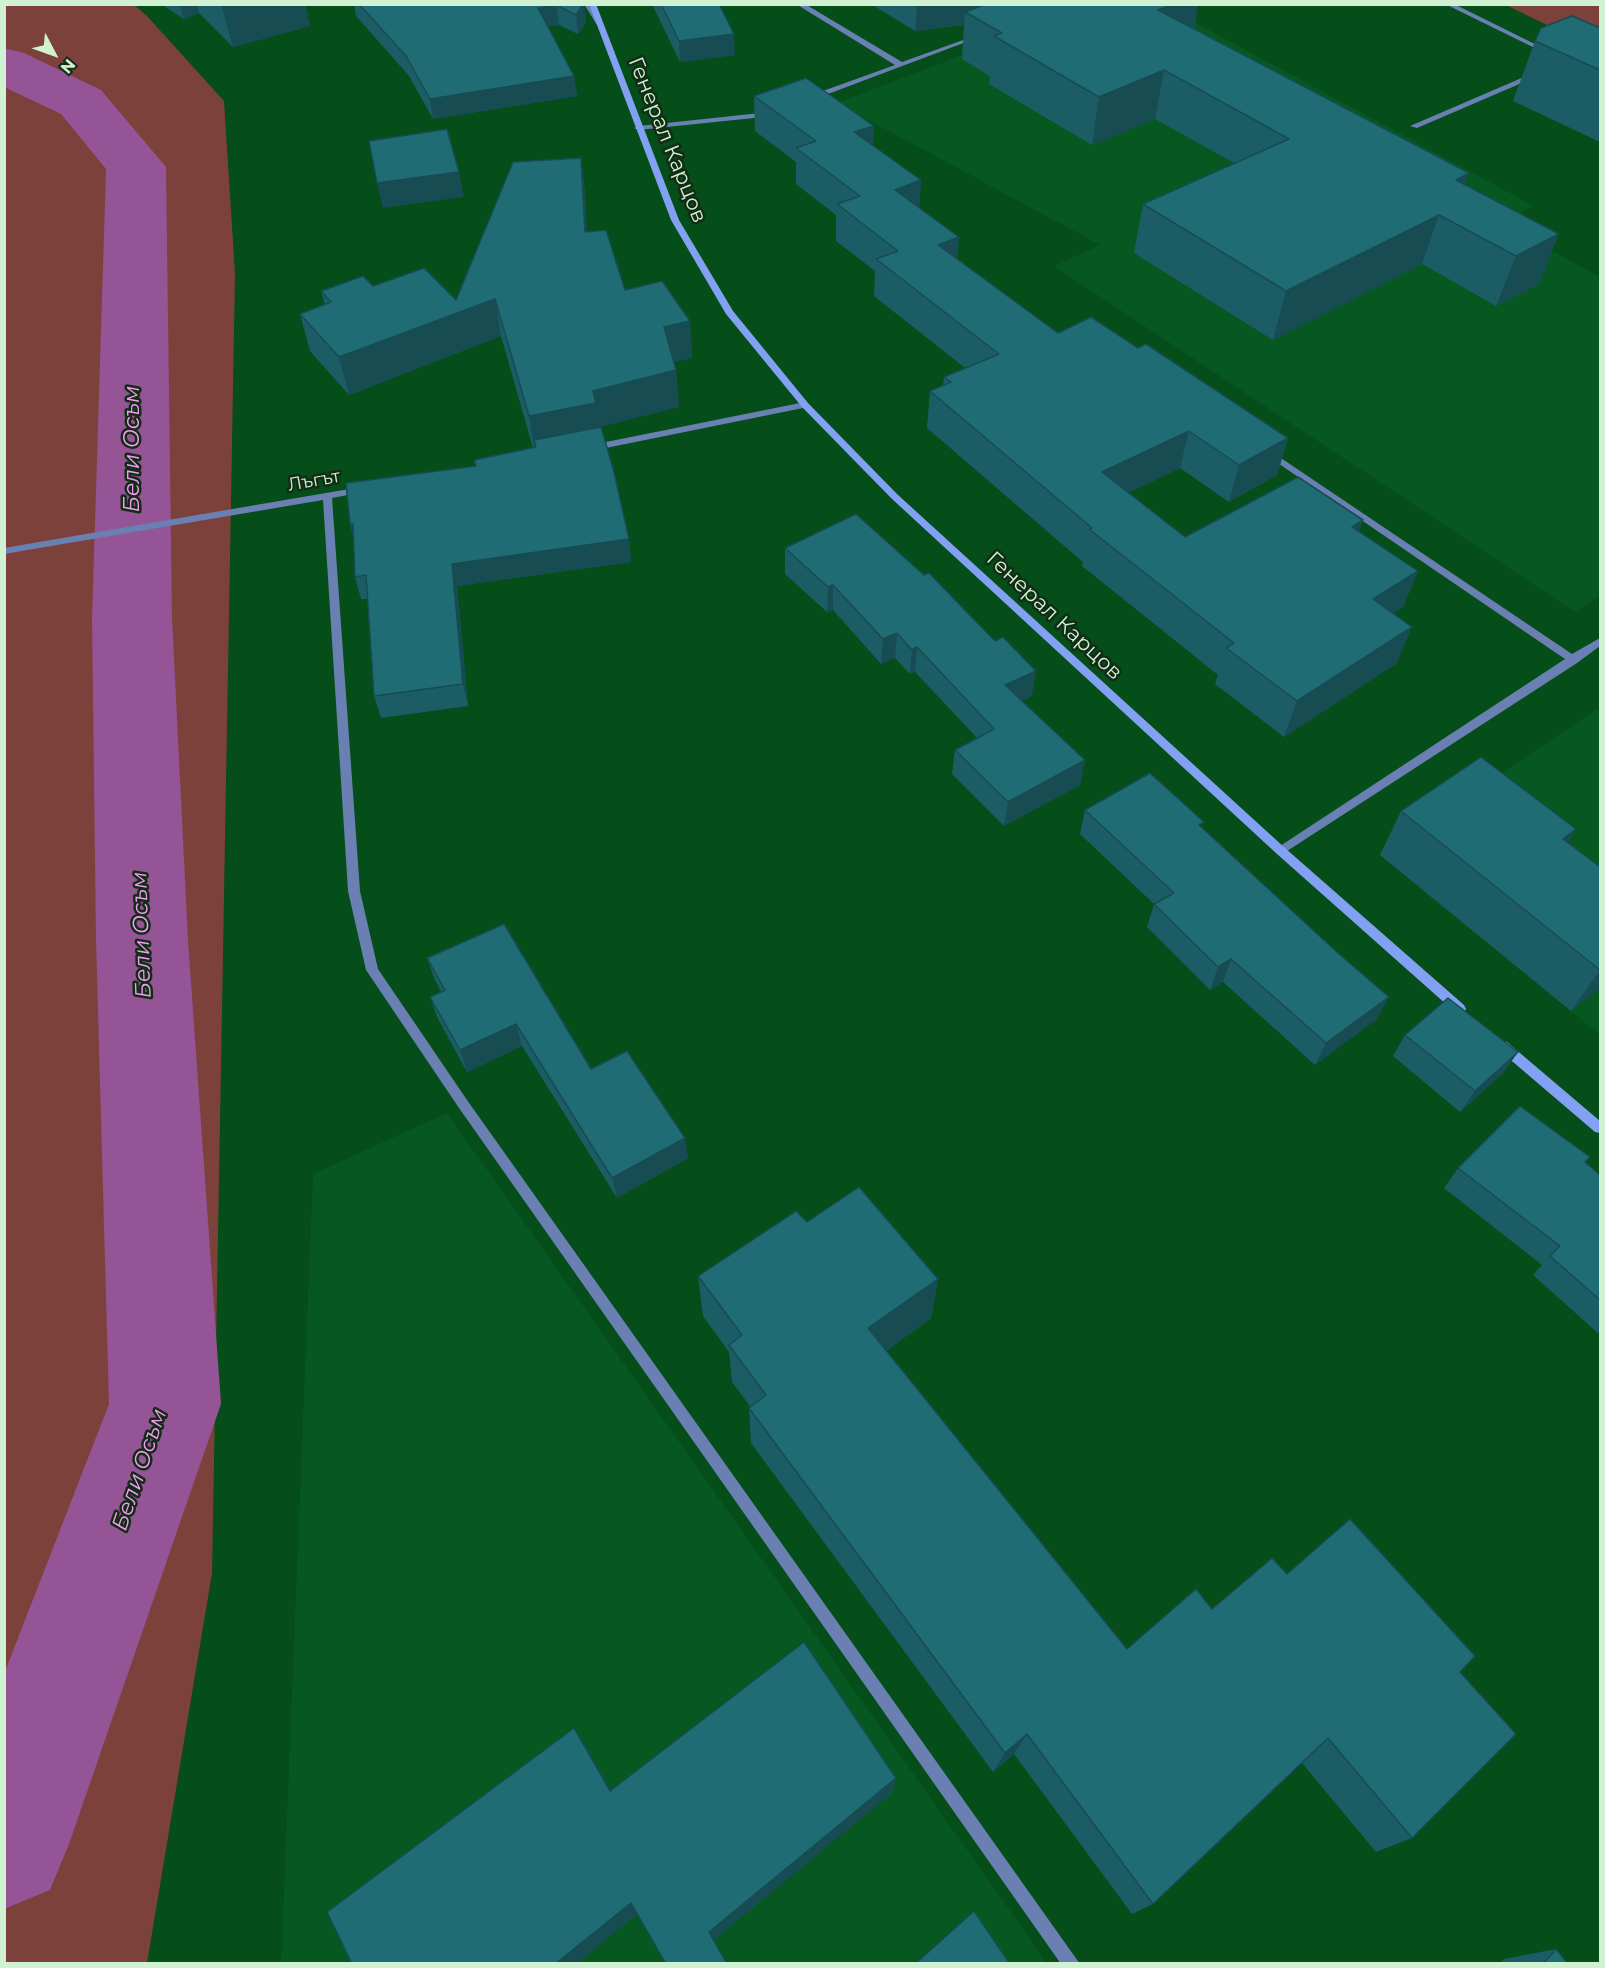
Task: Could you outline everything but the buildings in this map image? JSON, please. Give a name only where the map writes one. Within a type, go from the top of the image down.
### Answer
[{"type":"main road","name":"Генерал Карцов","points":[[592,4],[675,220],[729,312],[805,405],[894,496],[1281,852],[1473,1021]]},
{"type":"main road","points":[[1491,1036],[1600,1128]]},
{"type":"street","name":"Генерал Карцов","points":[[587,4],[605,37]]},
{"type":"street","points":[[799,4],[901,65]]},
{"type":"street","points":[[1448,4],[1558,57]]},
{"type":"street","points":[[802,102],[988,33]]},
{"type":"street","points":[[1414,126],[1547,71]]},
{"type":"street","points":[[638,128],[769,114],[780,110]]},
{"type":"street","points":[[576,450],[805,405]]},
{"type":"street","points":[[1258,446],[1573,660]]},
{"type":"street","name":"Лъгът","points":[[4,551],[372,488]]},
{"type":"street","points":[[327,496],[354,891],[372,970],[463,1104],[1072,1964]]},
{"type":"street","points":[[1281,852],[1600,641]]},
{"type":"shaded area","points":[[5,5],[134,5],[146,15],[224,101],[235,274],[212,1573],[147,1963],[5,1963]]},
{"type":"shaded area","points":[[1093,5],[1163,5],[1534,206],[1500,222],[1600,277],[1600,596],[1575,612],[1054,266],[1100,245],[837,103]]},
{"type":"shaded area","points":[[1506,5],[1600,5],[1600,50],[1590,46]]},
{"type":"shaded area","points":[[1600,707],[1600,1035],[1380,855]]},
{"type":"shaded area","points":[[447,1113],[1047,1963],[281,1964],[313,1174]]},
{"type":"waterway","name":"Бели Осъм","points":[[4,65],[81,102],[136,167],[132,618],[142,940],[165,1404],[4,1844]]}]
